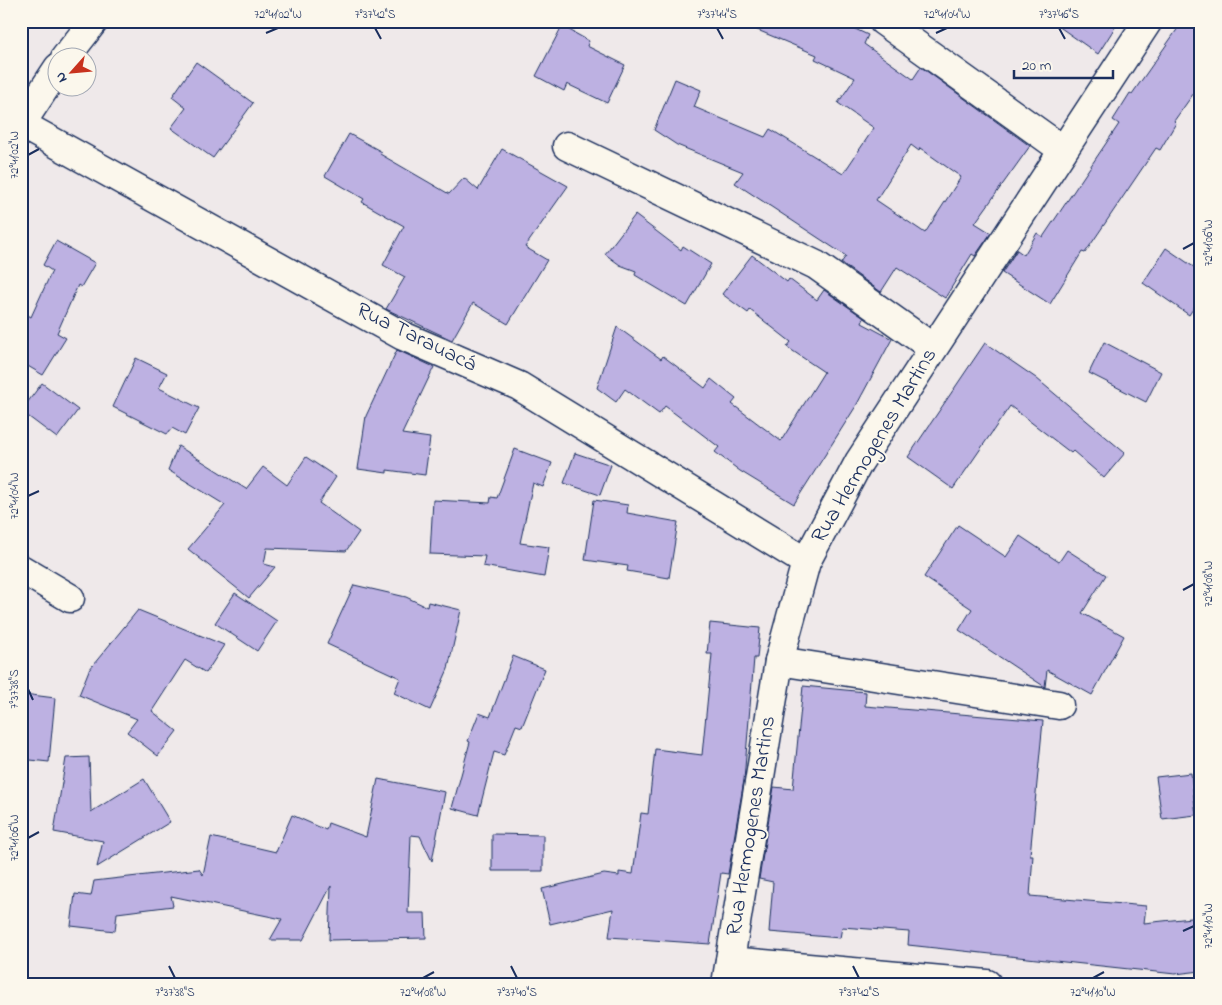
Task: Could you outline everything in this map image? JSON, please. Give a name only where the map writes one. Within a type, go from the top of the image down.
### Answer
[{"type":"street","points":[[73,48],[94,21]]},
{"type":"street","points":[[883,21],[1063,150]]},
{"type":"street","name":"Rua Hermogenes Martins","points":[[728,973],[779,661],[806,562],[859,462],[1148,21]]},
{"type":"street","points":[[21,124],[48,83]]},
{"type":"street","name":"Rua Tarauacá","points":[[21,124],[403,336],[519,386],[806,562]]},
{"type":"street","points":[[567,146],[816,265],[933,348]]},
{"type":"street","points":[[21,569],[70,598]]},
{"type":"street","points":[[779,661],[1059,705]]},
{"type":"street","points":[[728,973],[987,984]]},
{"type":"building","points":[[736,21],[838,21],[868,35],[864,44],[913,79],[921,67],[1030,146],[975,223],[991,233],[975,256],[972,254],[945,298],[897,267],[881,292],[841,263],[846,256],[735,183],[743,172],[677,145],[654,130],[675,79],[701,90],[694,107],[765,137],[770,129],[843,174],[874,128],[838,103],[855,78],[815,59],[817,55]],"holes":[[[911,145],[919,151],[920,148],[961,177],[925,233],[876,200]]]},
{"type":"building","points":[[1051,21],[1119,21],[1098,54]]},
{"type":"building","points":[[1183,21],[1201,21],[1201,83],[1174,121],[1176,123],[1160,150],[1156,148],[1085,253],[1082,252],[1050,304],[1002,273],[1017,250],[1024,255],[1037,233],[1043,237],[1119,124],[1113,120],[1130,93],[1132,94]]},
{"type":"building","points":[[562,26],[589,41],[587,46],[625,65],[607,103],[567,84],[564,91],[536,76]]},
{"type":"building","points":[[196,62],[253,103],[213,158],[171,128],[186,108],[172,97]]},
{"type":"building","points":[[349,134],[382,152],[380,154],[449,194],[464,178],[478,190],[502,149],[568,186],[525,247],[547,260],[508,324],[473,303],[452,340],[386,309],[405,277],[383,265],[404,226],[362,202],[364,199],[325,176]]},
{"type":"building","points":[[635,215],[681,250],[683,246],[711,264],[687,306],[635,275],[636,271],[620,265],[605,254]]},
{"type":"building","points":[[56,241],[95,263],[81,287],[78,285],[57,333],[66,338],[43,375],[21,362],[21,311],[31,317],[52,271],[43,265]]},
{"type":"building","points":[[1166,248],[1201,272],[1201,297],[1189,315],[1143,283]]},
{"type":"building","points":[[752,255],[787,282],[789,279],[817,300],[824,290],[864,318],[862,323],[892,339],[856,406],[794,504],[740,471],[715,452],[719,447],[665,406],[659,414],[625,389],[616,402],[597,388],[617,327],[661,359],[663,356],[705,388],[711,379],[736,399],[732,404],[781,441],[824,372],[787,347],[791,342],[750,310],[748,313],[722,294]]},
{"type":"building","points":[[1104,342],[1161,372],[1146,402],[1089,373]]},
{"type":"building","points":[[985,343],[1036,378],[1125,453],[1104,478],[1073,451],[1071,453],[1010,406],[953,489],[908,457]]},
{"type":"building","points":[[397,350],[434,367],[402,434],[430,438],[425,475],[387,470],[387,473],[358,469],[366,416]]},
{"type":"building","points":[[136,358],[167,373],[159,388],[199,408],[185,435],[172,428],[167,434],[113,407]]},
{"type":"building","points":[[42,383],[78,410],[57,438],[21,411]]},
{"type":"building","points":[[178,446],[246,489],[263,467],[287,485],[306,457],[336,477],[319,503],[359,532],[346,551],[267,548],[264,564],[275,567],[249,598],[188,549],[225,505],[168,470]]},
{"type":"building","points":[[515,449],[552,463],[543,487],[533,483],[520,543],[549,547],[544,577],[483,566],[485,556],[430,554],[433,500],[490,503],[491,497],[497,498]]},
{"type":"building","points":[[575,453],[611,465],[600,495],[564,483]]},
{"type":"building","points":[[594,500],[628,505],[627,513],[678,522],[669,578],[627,571],[628,566],[585,560]]},
{"type":"building","points":[[958,525],[1006,557],[1020,536],[1059,562],[1067,550],[1106,575],[1082,613],[1124,636],[1092,695],[1047,670],[1045,687],[959,630],[972,609],[924,577]]},
{"type":"building","points":[[354,585],[406,597],[427,607],[428,602],[461,610],[448,669],[430,710],[394,693],[400,678],[327,644]]},
{"type":"building","points":[[235,593],[277,621],[257,651],[215,623]]},
{"type":"building","points":[[138,610],[224,645],[206,673],[185,660],[152,711],[177,731],[158,756],[127,732],[137,719],[79,695],[89,670]]},
{"type":"building","points":[[710,623],[760,628],[757,658],[754,658],[744,780],[728,874],[721,873],[710,944],[609,937],[613,909],[550,924],[542,889],[604,874],[619,876],[619,872],[633,874],[641,813],[648,814],[655,749],[702,755],[712,654],[707,654]]},
{"type":"building","points":[[513,656],[545,669],[522,727],[516,725],[504,755],[494,752],[478,815],[452,808],[470,742],[468,741],[479,713],[490,717]]},
{"type":"building","points":[[803,686],[866,692],[865,706],[1043,721],[1030,855],[1033,855],[1030,896],[1146,906],[1144,923],[1201,917],[1201,971],[1175,974],[908,945],[909,932],[842,927],[840,938],[769,932],[773,882],[759,879],[774,787],[793,789]]},
{"type":"building","points":[[24,694],[55,698],[49,762],[21,759]]},
{"type":"building","points":[[89,757],[91,812],[144,779],[170,822],[97,867],[103,841],[54,832],[66,758]]},
{"type":"building","points":[[1191,773],[1196,815],[1162,819],[1156,777]]},
{"type":"building","points":[[378,779],[445,792],[432,861],[420,836],[411,835],[408,913],[425,913],[426,938],[329,940],[331,886],[303,940],[270,940],[282,919],[171,896],[173,906],[117,913],[115,931],[71,926],[75,894],[91,896],[94,881],[199,869],[203,875],[211,837],[276,852],[292,815],[326,830],[328,823],[366,837]]},
{"type":"building","points":[[492,834],[543,835],[543,871],[492,871]]}]
